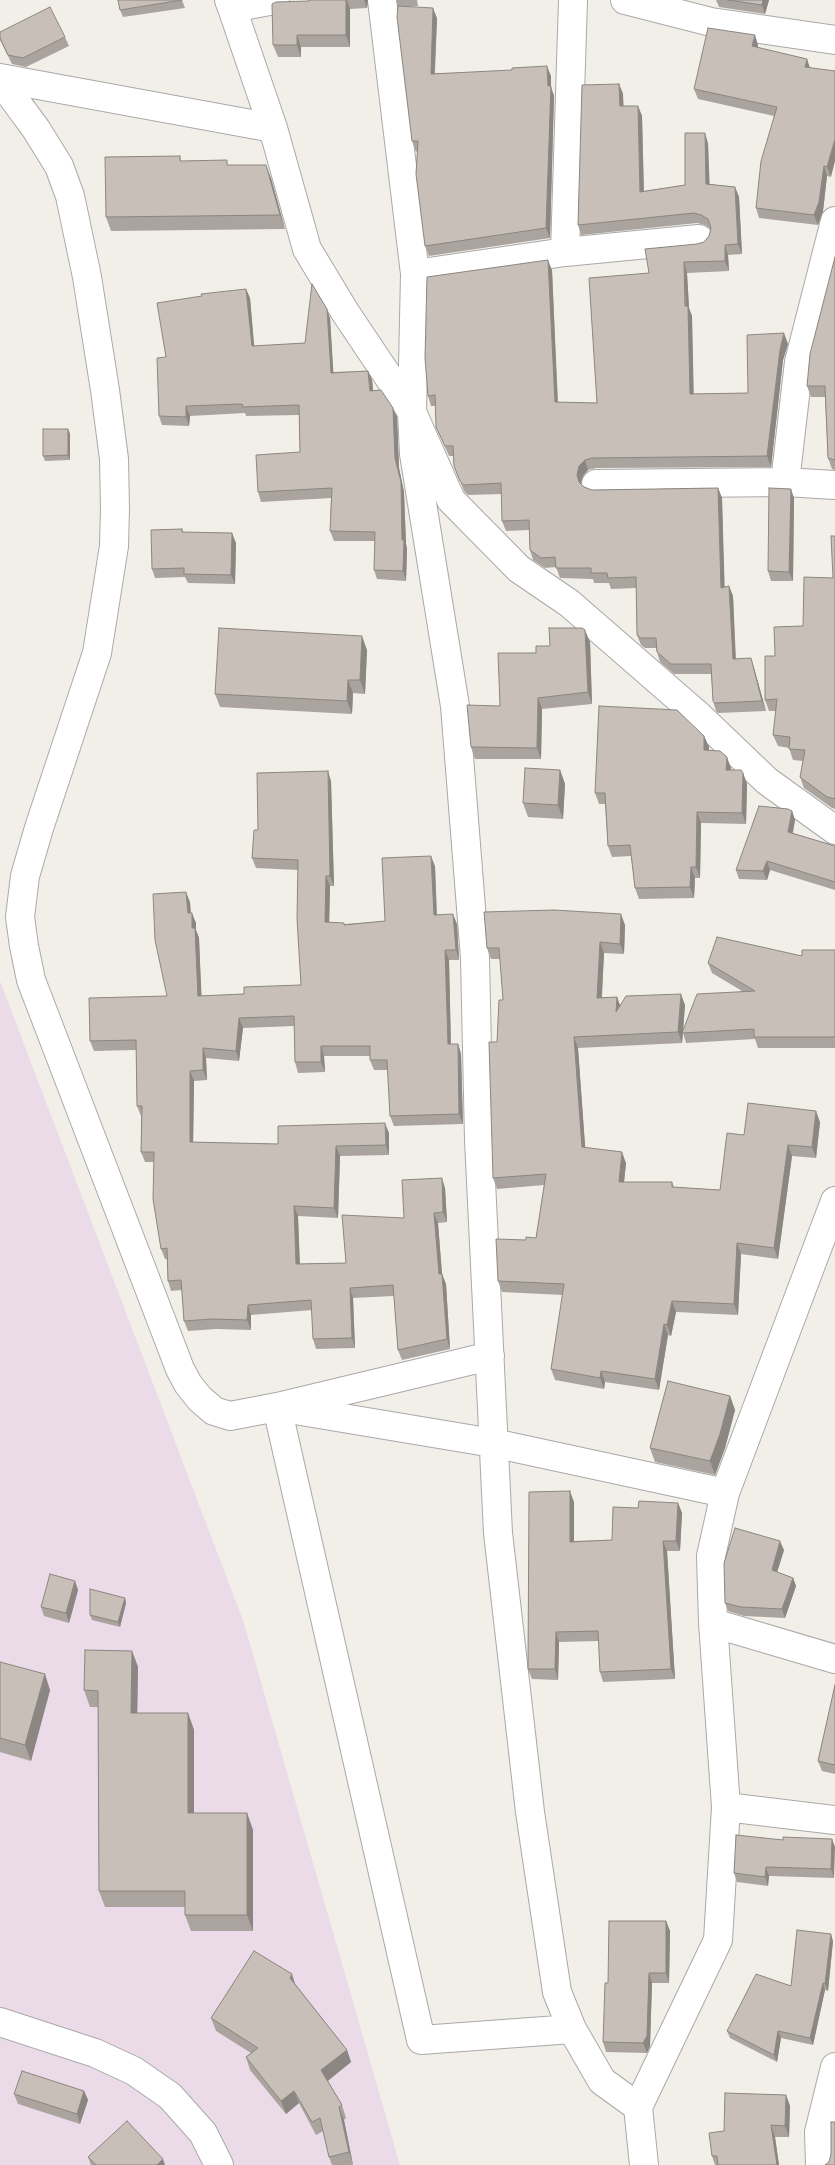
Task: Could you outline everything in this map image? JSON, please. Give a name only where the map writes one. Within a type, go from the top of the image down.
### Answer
[{"type":"street","points":[[275,0],[230,4],[273,128],[307,249],[345,312],[412,412],[451,500],[519,569],[568,603],[699,716],[767,781],[835,830]]},
{"type":"street","points":[[382,0],[415,274],[412,412],[414,454],[455,706],[475,958],[479,1140],[498,1533],[530,1812],[557,1992],[572,2029],[602,2081],[638,2107]]},
{"type":"street","points":[[565,252],[573,0]]},
{"type":"street","points":[[625,0],[713,11],[835,40]]},
{"type":"street","points":[[0,79],[273,128]]},
{"type":"street","points":[[0,79],[36,129],[59,166],[70,196],[87,277],[105,390],[114,459],[115,509],[114,546],[97,653],[25,876],[10,913],[31,980],[180,1369],[188,1384],[200,1399],[214,1411],[230,1416],[278,1407],[490,1356]]},
{"type":"street","points":[[785,482],[798,362],[835,221]]},
{"type":"street","points":[[415,274],[565,252],[699,239]]},
{"type":"street","points":[[596,484],[785,482],[835,485]]},
{"type":"street","points":[[644,2165],[638,2107],[718,1940],[726,1807],[713,1623],[711,1556],[725,1493],[835,1201]]},
{"type":"street","points":[[278,1407],[493,1442],[725,1493]]},
{"type":"street","points":[[278,1407],[421,2040],[572,2029]]},
{"type":"street","points":[[713,1623],[835,1658]]},
{"type":"street","points":[[726,1807],[835,1820]]},
{"type":"street","points":[[0,2022],[95,2053],[134,2071],[176,2102],[203,2133],[219,2165]]},
{"type":"street","points":[[820,2165],[820,2132],[835,2067]]},
{"type":"shaded area","points":[[0,981],[244,1623],[400,2165],[0,2165]]},
{"type":"building","points":[[118,0],[182,0],[120,10]]},
{"type":"building","points":[[346,0],[346,35],[297,35],[297,45],[273,45],[272,4],[276,2]]},
{"type":"building","points":[[728,0],[763,0],[762,5]]},
{"type":"building","points":[[398,6],[433,8],[431,74],[512,70],[512,68],[547,66],[548,86],[551,86],[546,228],[425,246],[416,174],[418,141],[412,141],[397,17]]},
{"type":"building","points":[[50,7],[65,37],[23,58],[8,55],[0,38],[0,32]]},
{"type":"building","points":[[708,28],[755,35],[752,46],[807,59],[805,67],[835,71],[835,139],[827,167],[824,166],[819,202],[814,215],[756,208],[761,161],[777,107],[694,89]]},
{"type":"building","points":[[619,84],[620,106],[638,106],[640,192],[685,185],[685,133],[705,133],[706,184],[735,187],[738,244],[725,245],[725,261],[684,262],[685,306],[688,306],[690,394],[748,393],[747,335],[784,333],[780,350],[767,456],[592,458],[585,460],[579,466],[577,475],[579,482],[584,487],[592,490],[718,488],[721,588],[729,586],[733,659],[751,658],[762,701],[715,703],[713,701],[711,664],[671,664],[657,652],[656,638],[641,638],[637,635],[636,577],[608,578],[607,573],[591,573],[591,568],[556,568],[555,557],[541,558],[530,550],[529,520],[502,521],[501,483],[464,485],[460,481],[454,466],[453,446],[445,446],[436,427],[435,395],[428,396],[425,358],[427,277],[548,260],[555,402],[597,403],[589,278],[649,273],[645,249],[697,244],[704,242],[709,236],[711,228],[708,219],[694,213],[578,225],[582,85]]},
{"type":"building","points":[[180,156],[180,161],[227,160],[227,165],[266,165],[280,215],[106,217],[105,157]]},
{"type":"building","points":[[835,257],[835,460],[828,458],[825,386],[807,386],[810,354]]},
{"type":"building","points":[[312,284],[327,309],[331,373],[368,371],[370,391],[381,390],[393,408],[395,458],[401,482],[402,540],[404,540],[403,571],[374,570],[375,532],[330,531],[332,488],[258,492],[256,455],[300,452],[299,405],[243,407],[242,404],[186,406],[186,417],[159,416],[157,358],[166,357],[157,303],[202,296],[201,294],[246,289],[252,346],[305,343]]},
{"type":"building","points":[[43,429],[68,429],[68,455],[43,456]]},
{"type":"building","points":[[769,488],[791,489],[789,572],[768,571]]},
{"type":"building","points":[[182,529],[182,532],[232,533],[231,575],[184,574],[184,568],[152,569],[151,530]]},
{"type":"building","points":[[831,536],[835,536],[835,799],[827,797],[800,777],[805,750],[789,749],[790,737],[773,735],[777,699],[765,700],[765,656],[775,656],[774,627],[803,626],[804,577],[833,578]]},
{"type":"building","points":[[219,628],[362,636],[360,680],[348,680],[347,701],[215,694]]},
{"type":"building","points":[[549,628],[582,628],[585,630],[588,692],[538,698],[537,748],[471,747],[467,705],[500,706],[498,653],[536,653],[536,646],[550,646]]},
{"type":"building","points":[[599,706],[677,710],[704,736],[704,750],[720,751],[727,757],[726,770],[741,770],[743,773],[742,813],[697,812],[696,867],[691,867],[690,887],[635,888],[630,845],[608,846],[605,793],[595,793]]},
{"type":"building","points":[[525,768],[560,770],[558,805],[523,803]]},
{"type":"building","points":[[328,771],[330,876],[326,876],[325,922],[344,923],[344,925],[385,921],[382,858],[431,856],[434,915],[453,914],[456,950],[445,950],[448,1044],[458,1044],[459,1114],[390,1116],[387,1060],[370,1060],[370,1046],[321,1046],[321,1062],[295,1062],[294,1016],[239,1018],[236,1051],[203,1048],[203,1070],[190,1071],[190,1142],[278,1144],[278,1126],[385,1123],[386,1145],[336,1146],[334,1208],[294,1206],[296,1264],[346,1263],[342,1215],[404,1218],[402,1180],[442,1178],[443,1212],[434,1213],[439,1274],[442,1274],[447,1339],[398,1350],[393,1285],[350,1288],[352,1338],[313,1339],[311,1300],[248,1305],[247,1320],[212,1319],[184,1321],[181,1280],[168,1281],[167,1248],[161,1249],[153,1199],[154,1152],[141,1152],[142,1106],[137,1106],[136,1040],[90,1041],[89,998],[167,996],[155,940],[153,894],[186,892],[188,913],[192,913],[192,928],[195,928],[198,996],[244,994],[244,987],[301,985],[297,919],[298,860],[252,858],[254,830],[258,830],[257,773]]},
{"type":"building","points":[[759,806],[792,811],[788,832],[835,846],[835,882],[767,861],[763,871],[736,870]]},
{"type":"building","points":[[554,910],[621,914],[620,944],[600,942],[597,998],[617,997],[616,1012],[626,996],[681,994],[678,1032],[574,1037],[582,1147],[622,1152],[619,1182],[672,1182],[672,1187],[720,1190],[727,1133],[744,1135],[748,1103],[816,1111],[812,1147],[788,1145],[774,1248],[737,1243],[734,1304],[672,1301],[667,1325],[664,1324],[655,1379],[601,1371],[600,1378],[551,1369],[564,1284],[498,1281],[496,1239],[526,1240],[526,1237],[536,1238],[546,1174],[493,1178],[489,1042],[497,1042],[499,1000],[503,1000],[499,948],[487,948],[484,912]]},
{"type":"building","points":[[717,937],[802,956],[802,950],[835,950],[835,1037],[754,1037],[754,1029],[682,1033],[697,994],[755,991],[708,963]]},
{"type":"building","points":[[668,1381],[730,1396],[720,1434],[710,1461],[650,1448]]},
{"type":"building","points":[[570,1491],[570,1542],[612,1540],[613,1507],[638,1508],[639,1501],[678,1503],[676,1541],[663,1541],[671,1669],[600,1672],[598,1631],[556,1632],[555,1669],[528,1669],[529,1492]]},
{"type":"building","points":[[735,1528],[780,1541],[772,1570],[793,1578],[782,1609],[741,1607],[725,1603],[724,1563]]},
{"type":"building","points":[[50,1574],[75,1581],[66,1613],[41,1607]]},
{"type":"building","points":[[90,1589],[125,1598],[118,1622],[90,1615]]},
{"type":"building","points":[[85,1650],[132,1651],[131,1713],[188,1713],[188,1813],[247,1813],[247,1915],[185,1915],[185,1891],[99,1891],[98,1691],[84,1690]]},
{"type":"building","points":[[0,1662],[45,1674],[25,1745],[0,1738]]},
{"type":"building","points":[[835,1685],[835,1765],[818,1761]]},
{"type":"building","points":[[736,1835],[783,1840],[783,1837],[832,1839],[831,1869],[766,1867],[765,1877],[734,1873]]},
{"type":"building","points":[[609,1921],[666,1921],[666,1973],[649,1973],[647,2036],[643,2043],[603,2042],[605,1983],[608,1983]]},
{"type":"building","points":[[797,1930],[831,1934],[825,1984],[823,1983],[810,2038],[778,2031],[774,2055],[727,2031],[756,1974],[791,1986]]},
{"type":"building","points":[[254,1951],[292,1974],[290,1978],[347,2050],[321,2070],[342,2105],[339,2107],[349,2152],[329,2157],[320,2118],[312,2122],[294,2091],[281,2101],[246,2057],[258,2048],[211,2018]]},
{"type":"building","points":[[22,2071],[84,2091],[77,2114],[14,2094]]},
{"type":"building","points":[[725,2093],[786,2095],[785,2126],[771,2125],[777,2165],[718,2165],[717,2156],[712,2156],[709,2133],[724,2131]]},
{"type":"building","points":[[127,2121],[163,2159],[157,2165],[96,2165],[88,2157]]},
{"type":"building","points":[[831,2122],[835,2122],[835,2165],[825,2165],[829,2162],[831,2154]]}]
